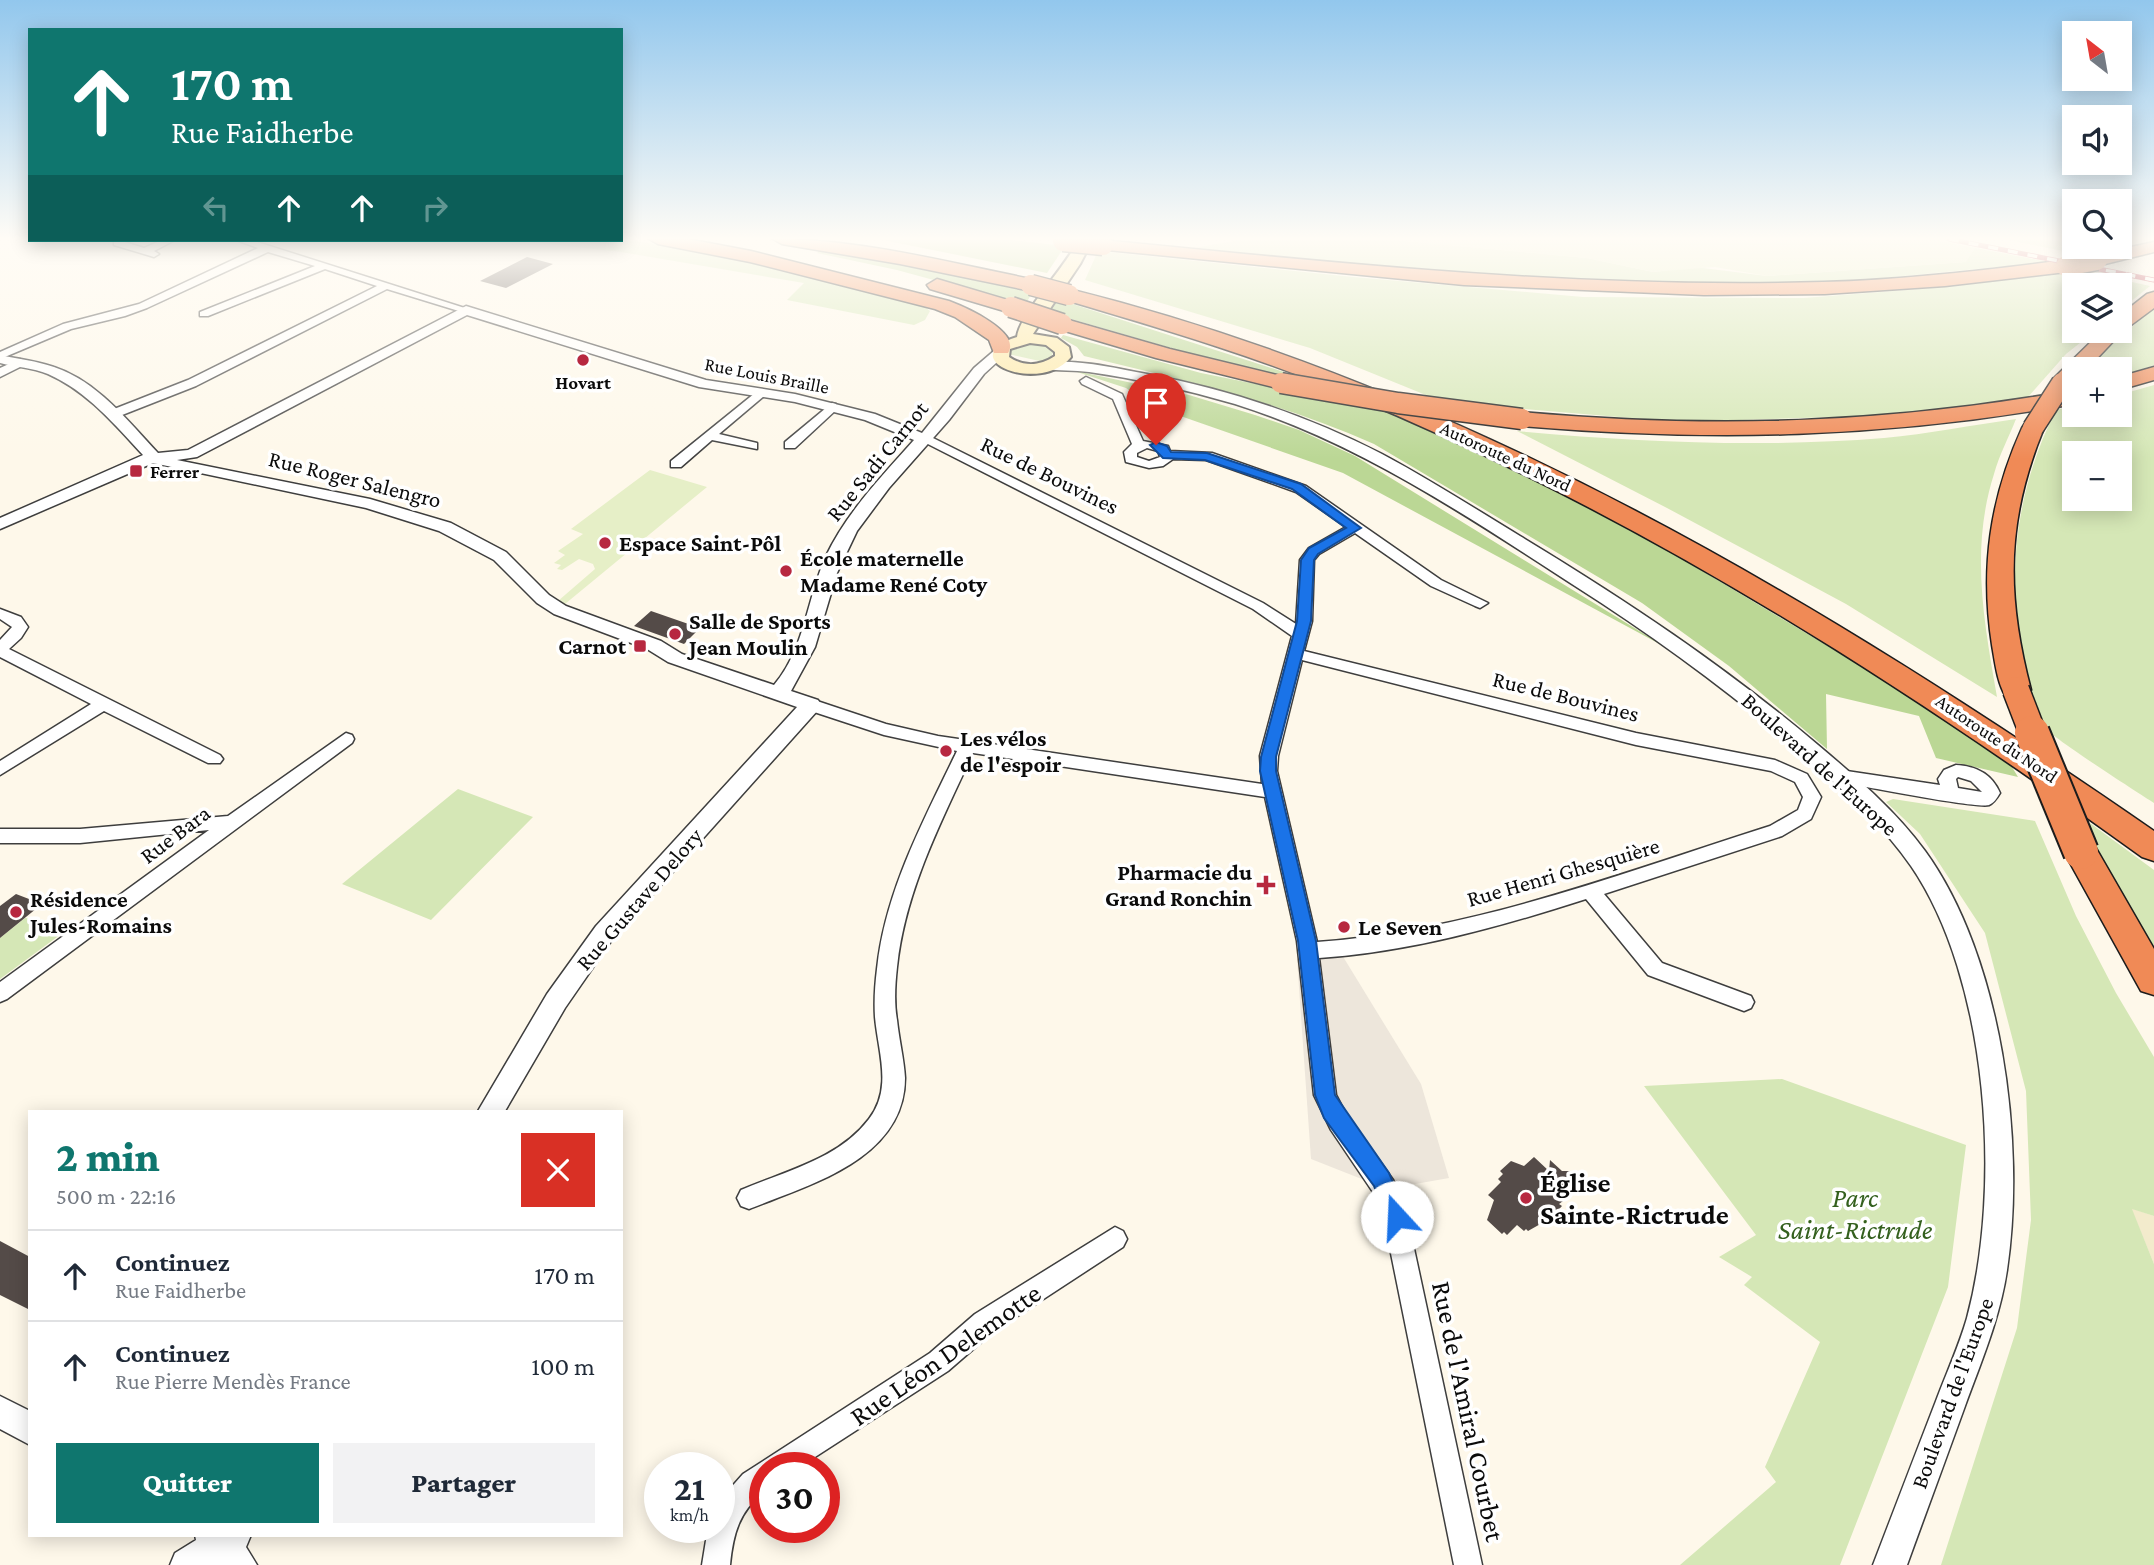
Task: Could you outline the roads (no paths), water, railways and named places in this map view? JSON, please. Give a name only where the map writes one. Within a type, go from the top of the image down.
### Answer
[{"type":"highway","points":[[957,312],[996,336],[1006,348]]},
{"type":"highway","points":[[1020,312],[1055,332],[1173,356],[1281,383],[1379,401],[1522,419],[1670,429],[1797,429],[1934,419],[2062,391]]},
{"type":"highway","name":"Autoroute du Nord","points":[[1133,312],[1359,391],[1471,439],[1599,500],[1723,567],[1841,637],[2013,747],[2154,848]]},
{"type":"highway","name":"Autoroute du Nord","points":[[1152,312],[1204,325],[1354,378],[1494,436],[1601,487],[1728,554],[1854,626],[2017,728],[2154,823]]},
{"type":"highway","points":[[2093,357],[2104,343]]},
{"type":"highway","points":[[2132,380],[2154,373]]},
{"type":"highway","points":[[2062,397],[2033,428],[2008,495],[1999,563],[2001,622],[2016,690],[2053,790],[2081,852],[2154,979]]},
{"type":"main road","name":"Rue Sadi Carnot","points":[[1006,348],[1023,335],[1037,312]]},
{"type":"main road","points":[[1034,317],[1036,330],[1055,332]]},
{"type":"main road","points":[[1055,332],[1064,352],[1060,361],[1050,366],[1030,369],[1015,367],[1003,361],[1006,348],[1055,332]]},
{"type":"street","points":[[0,358],[67,326],[128,312]]},
{"type":"street","points":[[204,314],[209,312]]},
{"type":"street","points":[[113,414],[180,389],[332,312]]},
{"type":"street","points":[[0,526],[136,467],[192,454],[463,312]]},
{"type":"street","name":"Rue Louis Braille","points":[[473,312],[664,373],[710,385],[795,398],[878,419],[923,439]]},
{"type":"street","name":"Rue Sadi Carnot","points":[[778,693],[788,683],[796,668],[827,576],[845,536],[981,369],[1006,348]]},
{"type":"street","name":"Boulevard de l'Europe","points":[[1064,352],[1077,360],[1223,397],[1284,416],[1354,446],[1391,466],[1597,590],[1672,640],[1753,701],[1840,776],[1894,829],[1914,853],[1939,892],[1954,924],[1980,1011],[1997,1120],[1999,1185],[1996,1242],[1986,1302],[1890,1565]]},
{"type":"street","points":[[0,358],[69,378],[89,391],[157,460]]},
{"type":"street","points":[[0,373],[20,363]]},
{"type":"street","name":"Boulevard de l'Europe","points":[[1050,366],[1076,366],[1139,376]]},
{"type":"street","points":[[974,379],[992,369],[1015,367]]},
{"type":"street","points":[[1086,381],[1118,397],[1139,446]]},
{"type":"street","points":[[676,464],[760,393]]},
{"type":"street","points":[[790,445],[832,407]]},
{"type":"street","points":[[709,436],[752,446]]},
{"type":"street","name":"Rue de Bouvines","points":[[923,439],[1258,606],[1301,635]]},
{"type":"street","points":[[1156,445],[1167,455],[1165,460],[1156,464],[1140,463],[1130,454],[1139,446],[1156,445]]},
{"type":"street","name":"Rue Roger Salengro","points":[[192,454],[187,463],[212,471]]},
{"type":"street","points":[[1167,455],[1207,456],[1297,487],[1436,583],[1480,603]]},
{"type":"street","name":"Rue Roger Salengro","points":[[157,460],[370,504],[445,527],[494,552],[543,599],[560,610],[653,645],[675,658],[899,734],[1273,792]]},
{"type":"street","name":"Rue de l'Amiral Courbet","points":[[1354,528],[1314,551],[1307,560],[1301,635],[1269,757],[1268,771],[1308,951],[1325,1095],[1332,1111],[1387,1189],[1400,1231],[1468,1565]]},
{"type":"street","points":[[0,614],[19,622],[20,629],[0,650],[214,759]]},
{"type":"street","name":"Rue de Bouvines","points":[[1297,654],[1636,738],[1775,766],[1801,778],[1812,797]]},
{"type":"street","points":[[0,769],[104,704]]},
{"type":"street","name":"Rue Gustave Delory","points":[[492,1110],[555,1001],[604,933],[811,705]]},
{"type":"street","name":"Rue Bara","points":[[0,993],[346,739]]},
{"type":"street","points":[[749,1198],[836,1161],[868,1139],[885,1116],[893,1097],[895,1079],[885,1006],[888,961],[895,919],[912,865],[968,746]]},
{"type":"street","points":[[1840,776],[1951,795]]},
{"type":"street","name":"Rue Henri Ghesquière","points":[[1308,951],[1349,948],[1438,933],[1535,910],[1780,830],[1805,814],[1812,797]]},
{"type":"street","points":[[0,836],[80,836],[231,823]]},
{"type":"street","points":[[1591,892],[1655,969],[1744,1002]]},
{"type":"street","name":"Rue Léon Delemotte","points":[[800,1452],[939,1362],[984,1323],[1115,1239]]},
{"type":"street","points":[[0,1412],[28,1428]]},
{"type":"street","points":[[716,1565],[718,1537],[723,1521],[749,1487]]},
{"type":"street","points":[[187,1565],[226,1545]]},
{"type":"place","name":"Hovart","points":[[583,360]]},
{"type":"place","name":"Ferrer","points":[[136,471]]},
{"type":"place","name":"Espace Saint-Pôl","points":[[605,543]]},
{"type":"place","name":"École maternelle Madame René Coty","points":[[786,571]]},
{"type":"place","name":"Salle de Sports Jean Moulin","points":[[675,634]]},
{"type":"place","name":"Carnot","points":[[640,646]]},
{"type":"place","name":"Les vélos de l'espoir","points":[[946,751]]},
{"type":"place","name":"Pharmacie du Grand Ronchin","points":[[1266,885]]},
{"type":"place","name":"Résidence Jules-Romains","points":[[16,912]]},
{"type":"place","name":"Le Seven","points":[[1344,927]]},
{"type":"place","name":"Église Sainte-Rictrude","points":[[1526,1198]]},
{"type":"park label","name":"Parc Saint-Rictrude","points":[[1855,1213]]}]
